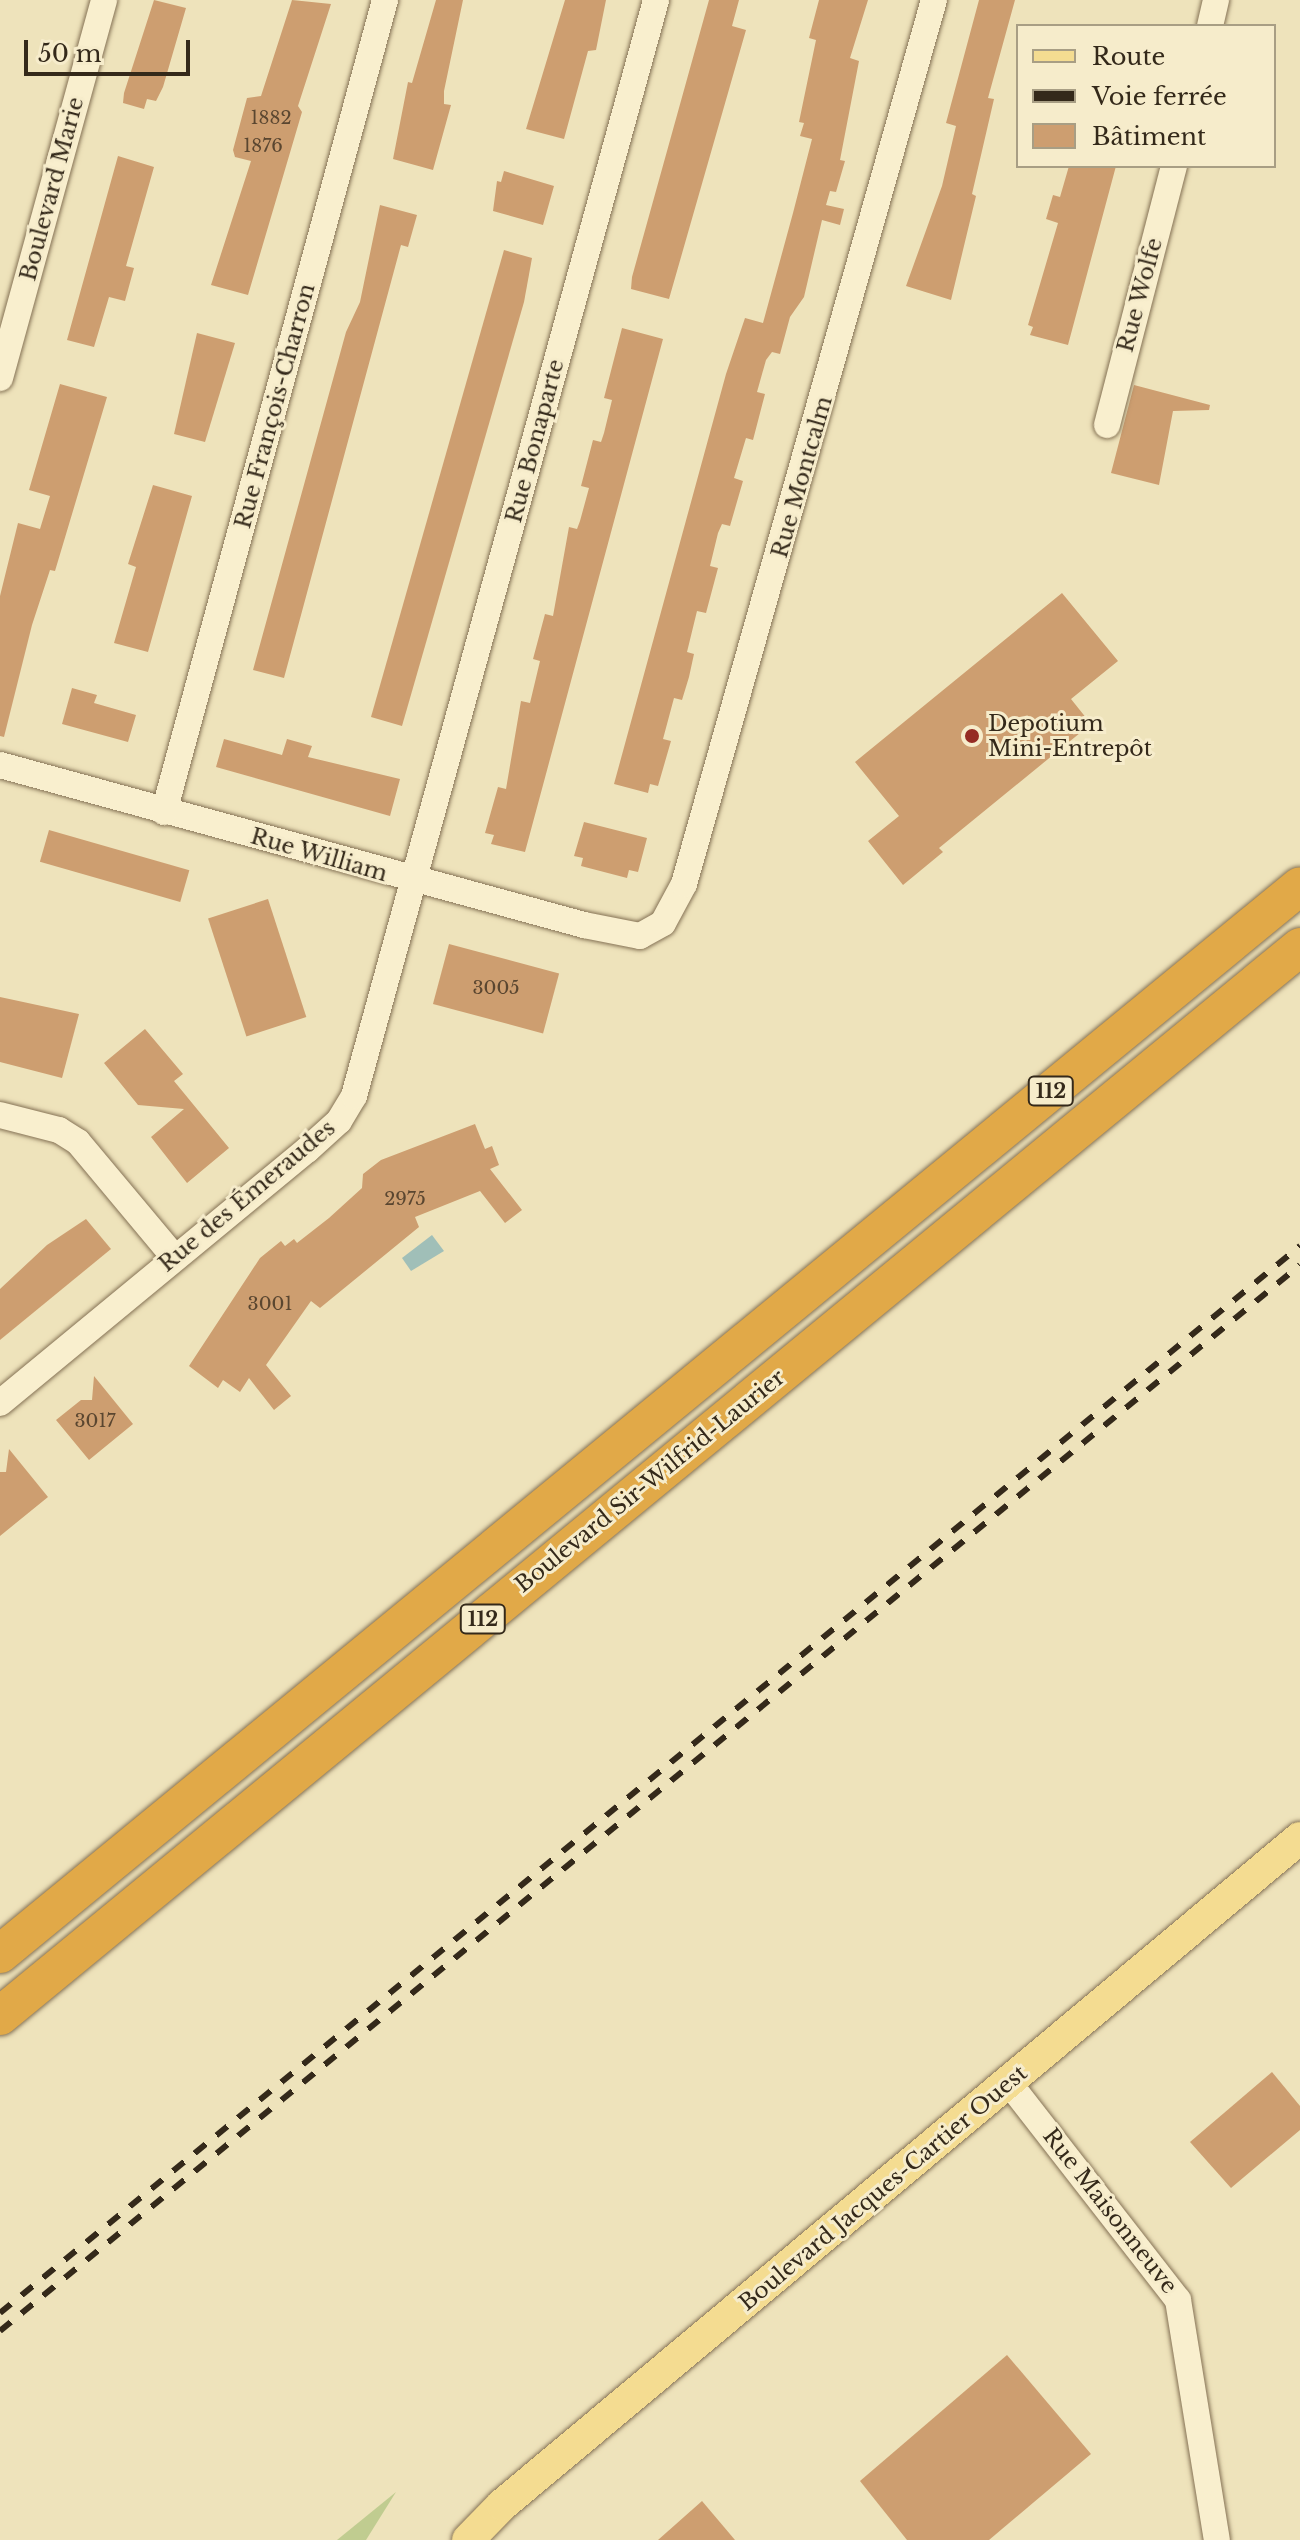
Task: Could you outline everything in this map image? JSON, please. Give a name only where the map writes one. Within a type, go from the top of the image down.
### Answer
[{"type":"highway","name":"Boulevard Sir-Wilfrid-Laurier","points":[[0,1954],[1300,886]]},
{"type":"highway","name":"Boulevard Sir-Wilfrid-Laurier","points":[[0,2016],[1300,947]]},
{"type":"main road","name":"Boulevard Jacques-Cartier Ouest","points":[[468,2540],[502,2505],[1300,1838]]},
{"type":"street","name":"Boulevard Marie","points":[[0,378],[104,0]]},
{"type":"street","name":"Rue François-Charron","points":[[164,812],[385,0]]},
{"type":"street","name":"Rue Bonaparte","points":[[415,881],[656,0]]},
{"type":"street","name":"Rue Montcalm","points":[[640,936],[663,923],[682,893],[934,0]]},
{"type":"street","points":[[1210,24],[1216,0]]},
{"type":"street","name":"Rue Wolfe","points":[[1107,425],[1173,168]]},
{"type":"street","name":"Rue William","points":[[0,765],[415,881],[640,936]]},
{"type":"street","name":"Rue des Émeraudes","points":[[0,1403],[339,1121],[354,1096],[415,881]]},
{"type":"street","points":[[0,1115],[59,1130],[78,1142],[174,1257]]},
{"type":"street","name":"Rue Maisonneuve","points":[[1009,2083],[1178,2300],[1217,2540]]},
{"type":"green space","points":[[396,2492],[366,2540],[337,2540]]},
{"type":"water","points":[[432,1235],[444,1251],[411,1271],[402,1258]]},
{"type":"building","points":[[154,0],[186,8],[163,87],[156,101],[147,99],[144,109],[123,103]]},
{"type":"building","points":[[292,0],[331,4],[298,106],[302,112],[248,295],[211,285],[251,161],[235,157],[233,150],[247,98],[261,96]]},
{"type":"building","points":[[436,0],[463,0],[444,91],[444,104],[451,105],[433,170],[393,159],[408,82],[412,83]]},
{"type":"building","points":[[565,0],[606,0],[596,50],[588,51],[564,139],[526,129]]},
{"type":"building","points":[[709,0],[739,0],[732,26],[746,30],[669,299],[631,289],[632,277]]},
{"type":"building","points":[[819,0],[868,0],[850,58],[859,61],[840,160],[845,161],[836,192],[830,191],[826,205],[844,209],[840,225],[822,220],[804,297],[790,317],[780,354],[772,352],[766,360],[757,392],[765,394],[753,440],[746,438],[734,478],[743,481],[730,526],[722,524],[718,533],[710,566],[718,568],[706,613],[697,611],[687,652],[694,654],[689,677],[682,700],[674,698],[663,739],[671,741],[658,786],[650,784],[648,793],[614,784],[726,374],[745,318],[763,323],[793,213],[812,139],[800,136],[804,123],[799,122],[816,40],[809,38]]},
{"type":"building","points":[[979,0],[1015,0],[988,98],[994,99],[972,194],[976,196],[951,300],[906,286],[942,186],[956,126],[946,123]]},
{"type":"building","points":[[118,156],[154,167],[126,266],[134,268],[125,301],[109,297],[94,347],[67,340]]},
{"type":"building","points":[[1068,168],[1115,168],[1068,345],[1030,335],[1033,327],[1028,325],[1058,223],[1046,219],[1053,195],[1060,197]]},
{"type":"building","points":[[504,171],[554,186],[543,225],[493,211],[497,181],[501,182]]},
{"type":"building","points":[[380,205],[417,215],[408,247],[401,245],[284,678],[253,670],[346,332],[360,302]]},
{"type":"building","points":[[504,250],[532,258],[524,302],[402,726],[371,717]]},
{"type":"building","points":[[622,328],[663,339],[525,852],[491,844],[494,835],[485,833],[498,787],[506,789],[521,701],[530,703],[540,661],[533,659],[545,614],[553,616],[569,527],[577,529],[580,521],[589,488],[581,486],[593,440],[601,442],[604,433],[612,400],[604,398]]},
{"type":"building","points":[[197,333],[235,343],[205,442],[174,434]]},
{"type":"building","points":[[60,384],[107,397],[55,571],[50,570],[32,625],[4,737],[0,736],[0,596],[18,523],[40,529],[50,496],[29,490]]},
{"type":"building","points":[[1134,385],[1210,405],[1209,410],[1173,411],[1159,485],[1111,473]]},
{"type":"building","points":[[153,485],[192,496],[148,652],[114,643],[136,567],[128,564]]},
{"type":"building","points":[[1062,593],[1118,661],[1071,699],[1091,724],[939,848],[943,852],[903,885],[868,841],[899,816],[855,762]]},
{"type":"building","points":[[72,688],[97,695],[94,703],[136,715],[128,742],[62,724]]},
{"type":"building","points":[[224,739],[282,755],[287,739],[312,746],[308,757],[400,779],[390,816],[216,767]]},
{"type":"building","points":[[584,822],[647,838],[638,872],[629,870],[627,878],[581,866],[583,858],[574,856]]},
{"type":"building","points":[[49,830],[189,870],[180,902],[40,862]]},
{"type":"building","points":[[268,899],[306,1017],[246,1036],[208,918]]},
{"type":"building","points":[[449,944],[559,974],[543,1033],[433,1004]]},
{"type":"building","points":[[0,997],[79,1014],[62,1078],[0,1062]]},
{"type":"building","points":[[145,1029],[183,1074],[174,1081],[229,1148],[187,1183],[151,1137],[184,1109],[138,1105],[104,1063]]},
{"type":"building","points":[[475,1124],[485,1149],[492,1146],[499,1165],[490,1169],[522,1210],[505,1223],[480,1191],[415,1217],[419,1227],[320,1308],[311,1301],[266,1365],[291,1396],[274,1410],[249,1378],[240,1392],[223,1380],[218,1388],[189,1366],[260,1258],[281,1241],[285,1246],[294,1239],[297,1243],[329,1218],[362,1188],[363,1174],[381,1160]]},
{"type":"building","points":[[86,1219],[111,1249],[0,1340],[0,1289],[47,1245]]},
{"type":"building","points":[[94,1376],[133,1424],[89,1460],[56,1420],[81,1400],[92,1400]]},
{"type":"building","points":[[9,1449],[48,1497],[0,1536],[0,1472],[6,1472]]},
{"type":"building","points":[[1272,2072],[1300,2106],[1300,2130],[1231,2188],[1190,2142]]},
{"type":"building","points":[[1007,2355],[1091,2454],[989,2540],[907,2540],[860,2481]]},
{"type":"building","points":[[702,2501],[735,2540],[658,2540]]},
{"type":"railway","points":[[0,2313],[1300,1246]]},
{"type":"railway","points":[[0,2331],[1300,1265]]},
{"type":"place","name":"Depotium Mini-Entrepôt","points":[[972,736]]}]
